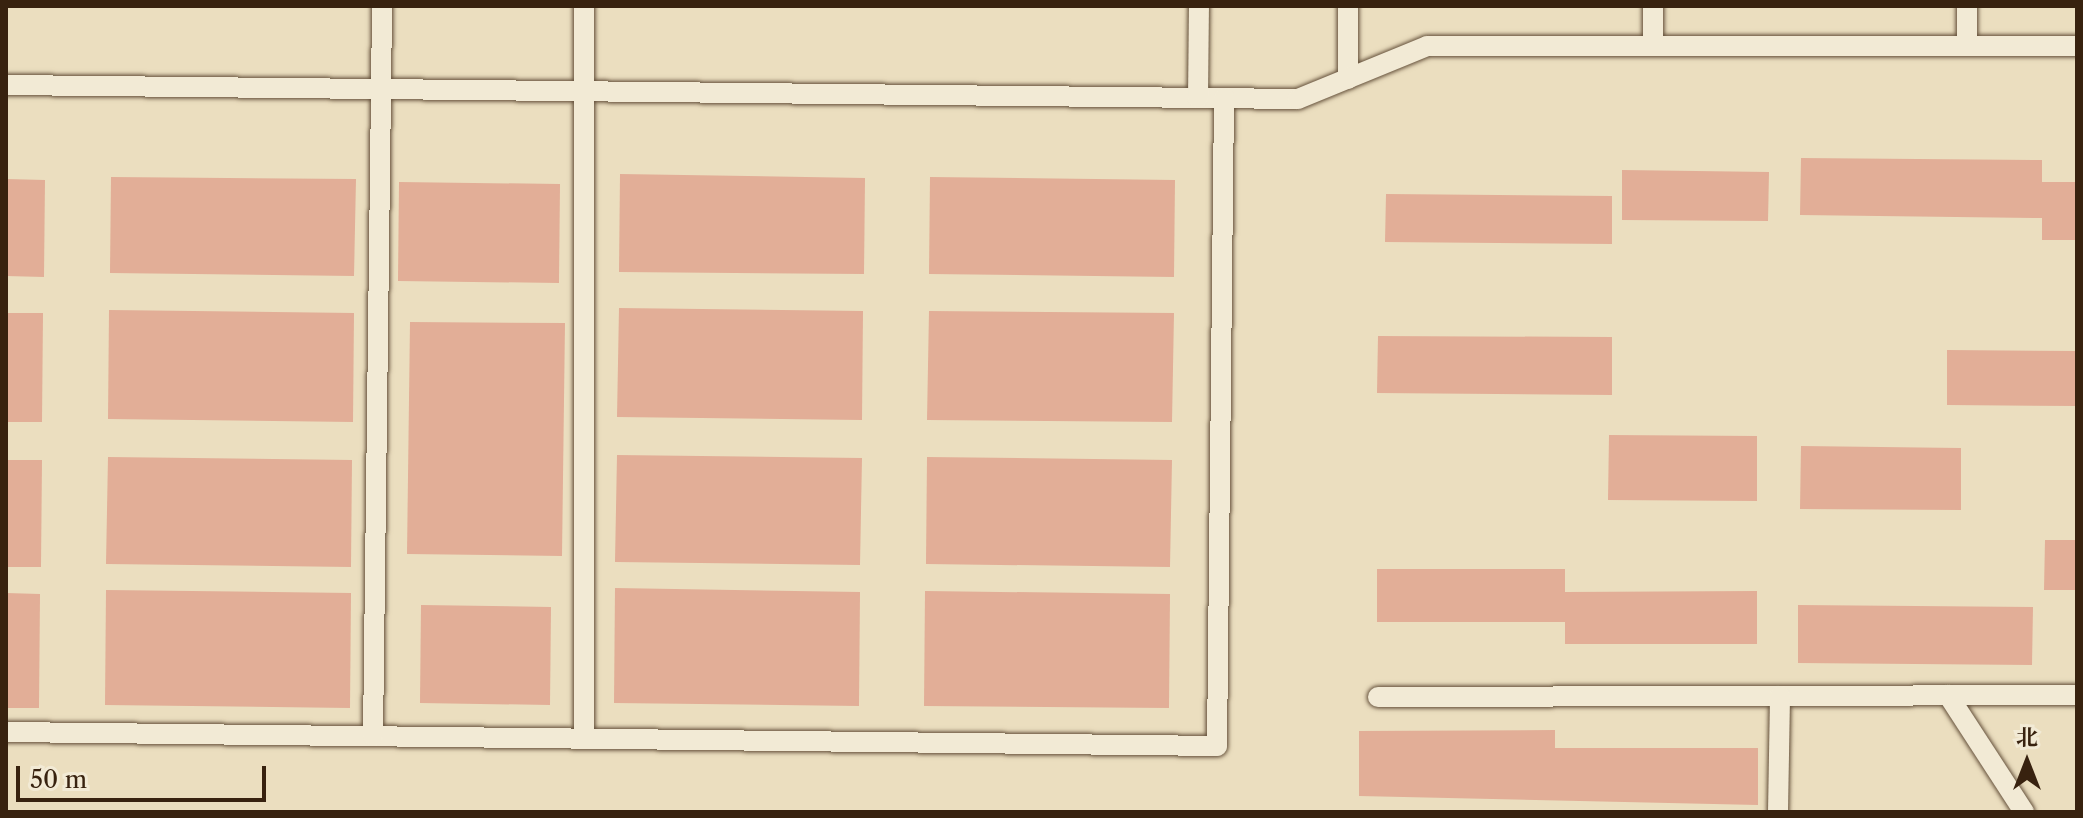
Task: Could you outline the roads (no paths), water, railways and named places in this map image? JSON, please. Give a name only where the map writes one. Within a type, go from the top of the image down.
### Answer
[{"type":"lane","points":[[373,736],[382,6]]},
{"type":"lane","points":[[584,6],[584,738]]},
{"type":"lane","points":[[1198,98],[1199,6]]},
{"type":"lane","points":[[1348,6],[1348,79]]},
{"type":"lane","points":[[1653,6],[1653,46]]},
{"type":"lane","points":[[1967,6],[1967,45]]},
{"type":"lane","points":[[6,85],[1298,99],[1427,46],[2077,46]]},
{"type":"lane","points":[[6,732],[1217,746],[1224,98]]},
{"type":"lane","points":[[1948,695],[2024,812]]},
{"type":"lane","points":[[1378,697],[2077,695]]},
{"type":"lane","points":[[1778,812],[1780,696]]}]
